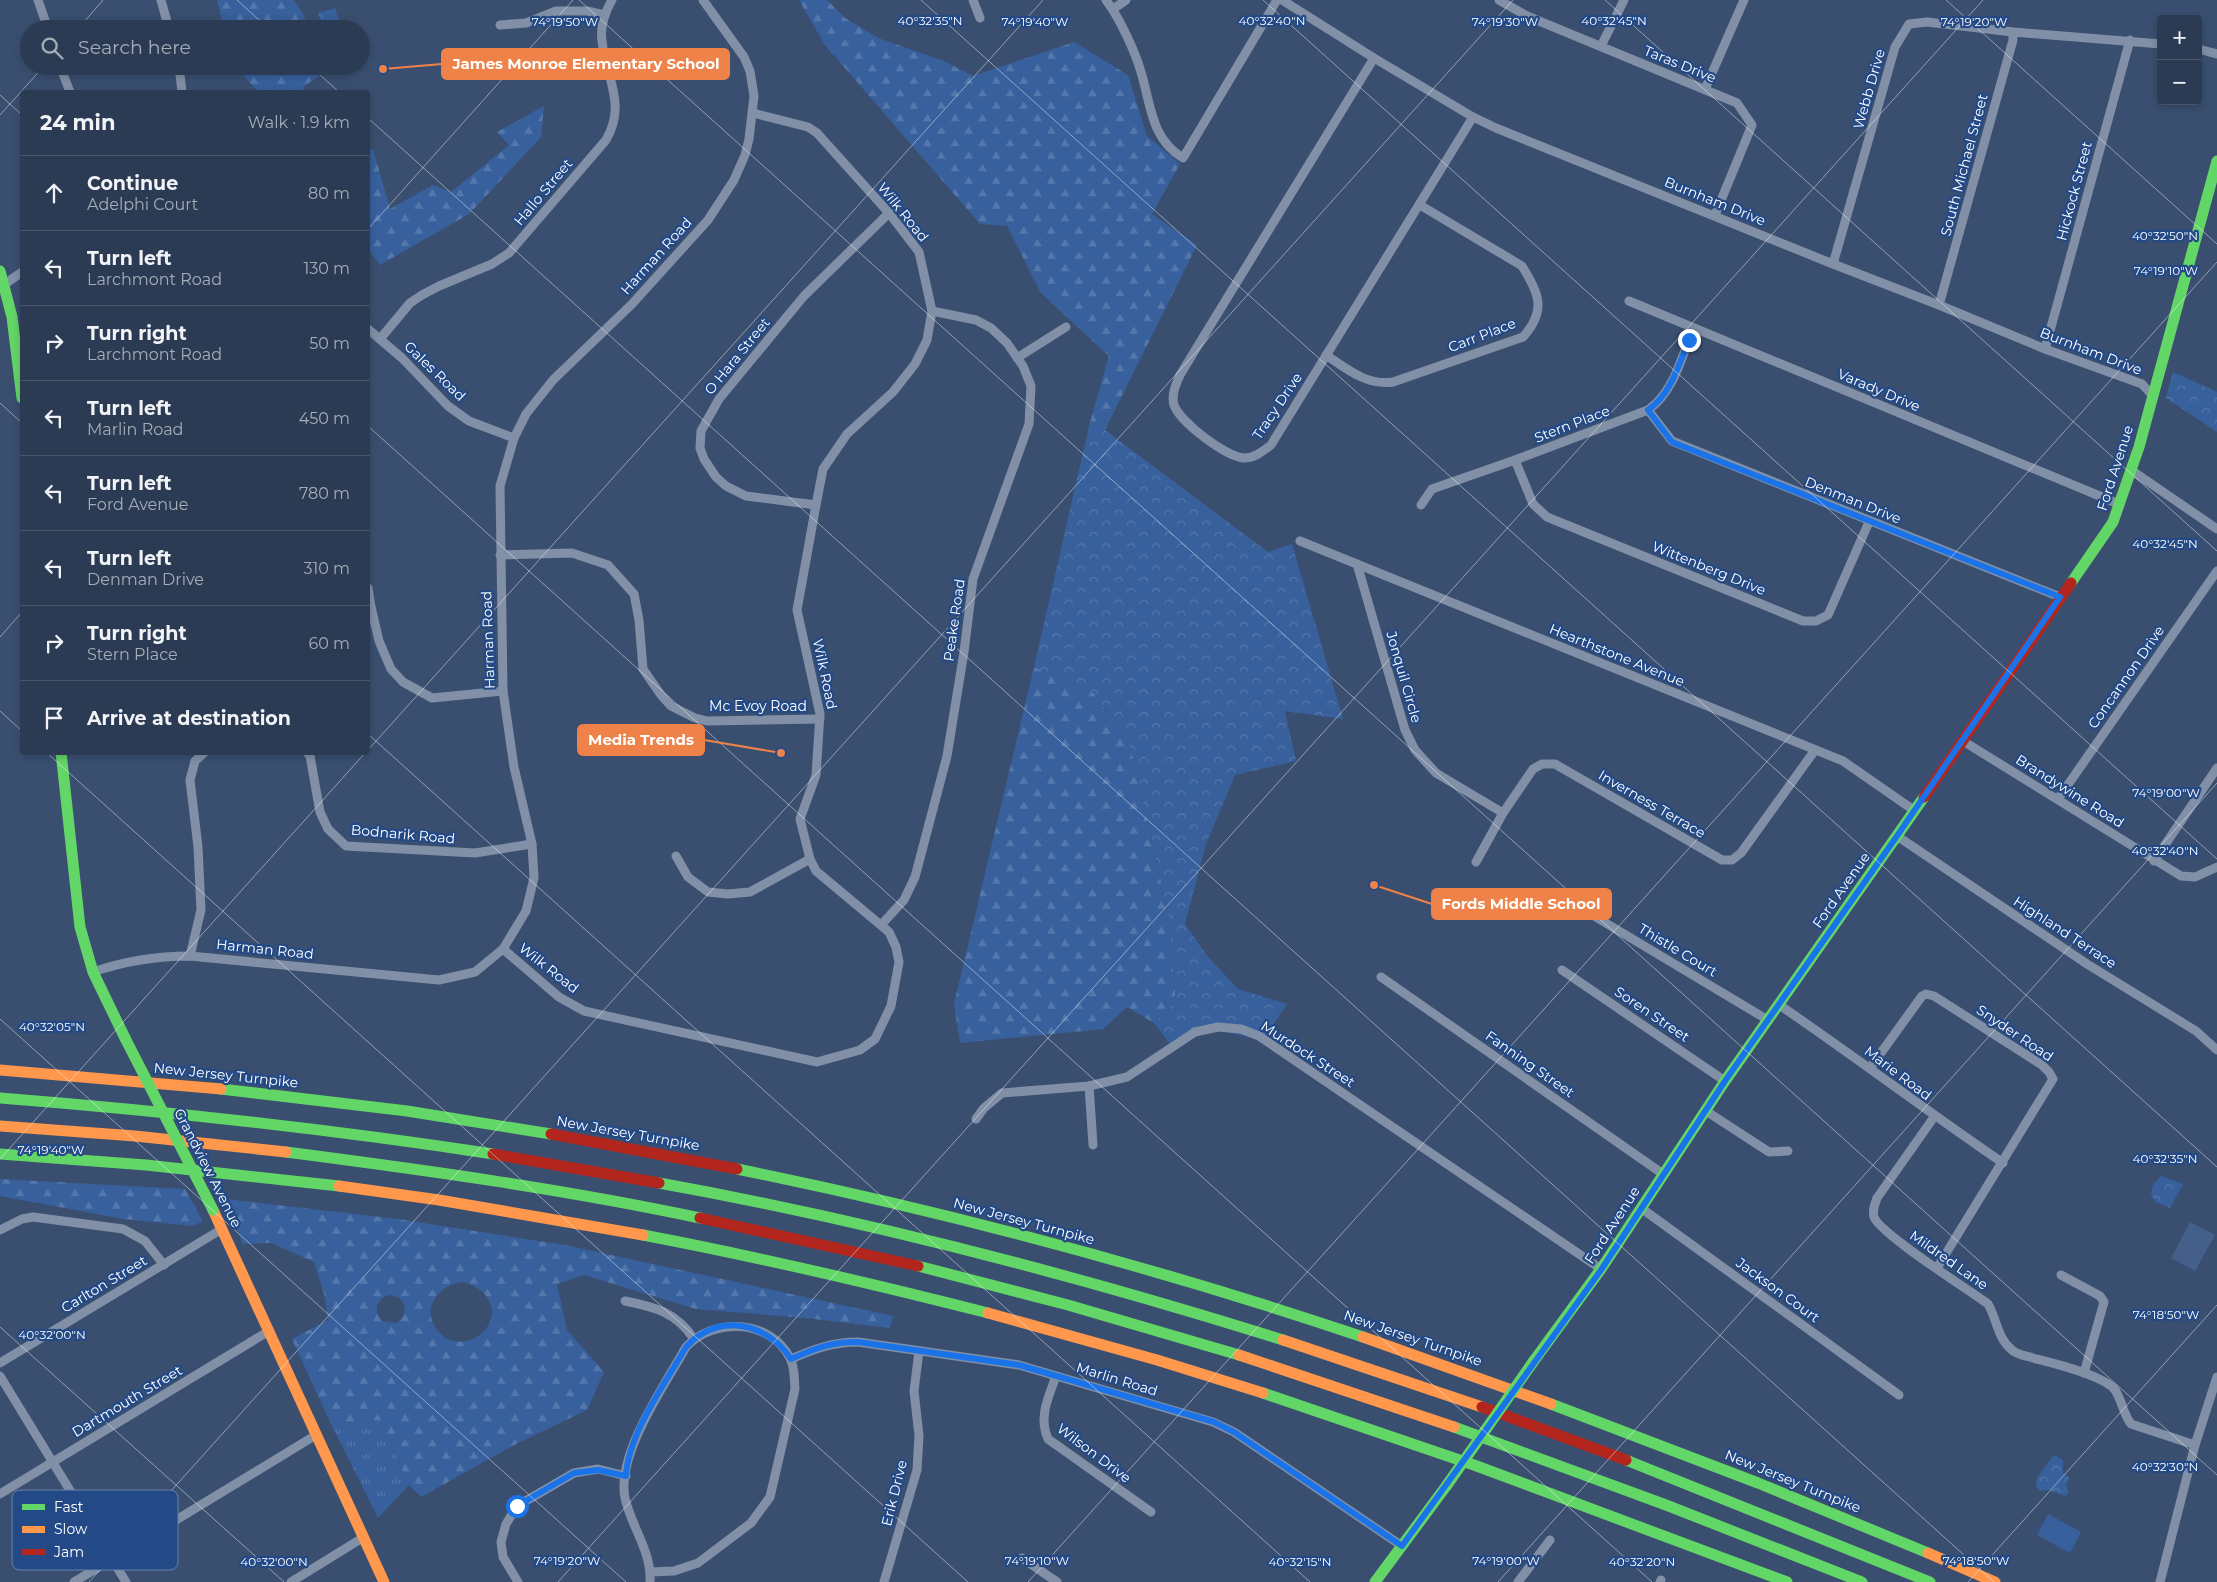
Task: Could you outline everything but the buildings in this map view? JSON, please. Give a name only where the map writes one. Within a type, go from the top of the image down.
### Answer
[{"type":"main road","name":"Ford Avenue","points":[[1375,1582],[1447,1486],[1533,1362],[1601,1270],[1725,1081],[1915,811],[2113,522],[2153,396],[2217,161]]},
{"type":"main road","points":[[0,271],[5,284],[20,385]]},
{"type":"main road","name":"Grandview Avenue","points":[[61,755],[78,913],[85,947],[93,972],[222,1228],[384,1582]]},
{"type":"main road","name":"New Jersey Turnpike","points":[[0,1070],[166,1083],[276,1095],[493,1125],[716,1165],[823,1187],[986,1225],[1177,1278],[1408,1351],[1715,1466],[1995,1582]]},
{"type":"main road","points":[[0,1098],[166,1111],[380,1137],[488,1153],[704,1191],[984,1254],[1168,1305],[1416,1385],[1635,1465],[1799,1528],[1930,1582]]},
{"type":"main road","points":[[0,1126],[164,1138],[484,1180],[698,1218],[974,1280],[1079,1308],[1244,1357],[1388,1405],[1709,1521],[1862,1582]]},
{"type":"main road","points":[[0,1154],[145,1166],[268,1179],[470,1206],[693,1245],[888,1288],[1072,1336],[1308,1408],[1529,1485],[1787,1582]]},
{"type":"street","points":[[38,0],[45,20]]},
{"type":"street","points":[[161,0],[167,20]]},
{"type":"street","name":"Hallo Street","points":[[380,339],[405,309],[422,295],[492,264],[509,253],[606,140],[611,131],[616,108],[602,40],[605,15],[612,0]]},
{"type":"street","name":"Harman Road","points":[[93,972],[134,960],[164,956],[190,956],[439,980],[475,972],[503,949],[526,911],[534,878],[532,844],[514,767],[503,691],[500,486],[514,438],[526,414],[553,380],[632,304],[708,220],[722,200],[739,169],[749,139],[754,113],[753,86],[744,57],[703,0]]},
{"type":"street","points":[[973,0],[980,18]]},
{"type":"street","points":[[1106,0],[1113,9],[1141,71],[1151,116],[1157,132],[1174,153],[1183,158],[1277,0]]},
{"type":"street","points":[[1113,9],[1126,0]]},
{"type":"street","name":"Burnham Drive","points":[[1282,0],[1473,117],[1833,264],[1940,304],[2045,349],[2142,384],[2153,396]]},
{"type":"street","name":"Taras Drive","points":[[1499,0],[1527,16],[1737,103],[1752,125],[1715,215]]},
{"type":"street","points":[[1601,46],[1624,0]]},
{"type":"street","points":[[1705,89],[1744,0]]},
{"type":"street","points":[[500,25],[526,23],[556,11],[588,11],[605,15]]},
{"type":"street","name":"Webb Drive","points":[[1833,264],[1895,46],[1910,24],[1927,22],[2013,32],[2157,43]]},
{"type":"street","name":"South Michael Street","points":[[1940,304],[2013,40],[2013,32]]},
{"type":"street","name":"Hickock Street","points":[[2045,349],[2130,40]]},
{"type":"street","points":[[2202,50],[2217,54]]},
{"type":"street","name":"Tracy Drive","points":[[1374,58],[1180,374],[1174,389],[1174,404],[1182,417],[1197,431],[1230,455],[1245,458],[1260,454],[1271,444],[1473,117]]},
{"type":"street","points":[[63,75],[69,90]]},
{"type":"street","points":[[180,75],[182,90]]},
{"type":"street","name":"Wilk Road","points":[[503,949],[559,997],[584,1012],[817,1062],[860,1050],[875,1039],[891,1006],[898,956],[892,938],[881,925],[816,871],[810,859],[800,819],[816,775],[820,714],[797,610],[824,468],[848,434],[893,392],[915,364],[927,340],[932,310],[919,252],[889,213],[817,133],[808,126],[754,113]]},
{"type":"street","name":"Carr Place","points":[[1326,356],[1366,380],[1379,384],[1393,382],[1522,337],[1535,323],[1539,304],[1531,281],[1522,266],[1420,205]]},
{"type":"street","name":"O Hara Street","points":[[816,505],[746,496],[726,486],[716,477],[704,459],[700,448],[701,431],[719,399],[804,296],[889,213]]},
{"type":"street","points":[[5,284],[20,273]]},
{"type":"street","name":"Varady Drive","points":[[1629,301],[2119,504]]},
{"type":"street","name":"Peake Road","points":[[881,925],[904,900],[915,876],[947,756],[964,652],[973,579],[1029,424],[1031,386],[1024,366],[1007,343],[991,328],[976,320],[932,310]]},
{"type":"street","points":[[1017,358],[1066,327]]},
{"type":"street","name":"Stern Place","points":[[1421,505],[1432,489],[1516,460],[1648,410],[1660,402],[1672,381],[1694,328]]},
{"type":"street","name":"Gales Road","points":[[370,331],[402,358],[442,400],[469,421],[514,438]]},
{"type":"street","name":"Denman Drive","points":[[1648,410],[1672,442],[2060,597]]},
{"type":"street","name":"Wittenberg Drive","points":[[1516,460],[1532,504],[1547,517],[1803,621],[1816,621],[1828,615],[1869,522]]},
{"type":"street","points":[[2131,470],[2217,529]]},
{"type":"street","name":"Hearthstone Avenue","points":[[1300,540],[1843,761],[1915,811]]},
{"type":"street","name":"Mc Evoy Road","points":[[500,555],[572,553],[608,565],[634,594],[639,620],[642,669],[661,695],[672,706],[695,718],[707,720],[820,719]]},
{"type":"street","name":"Jonquil Circle","points":[[1357,564],[1405,730],[1415,750],[1436,773],[1503,813]]},
{"type":"street","name":"Concannon Drive","points":[[2058,799],[2217,571]]},
{"type":"street","points":[[370,607],[379,642],[391,669],[403,682],[432,698],[503,691]]},
{"type":"street","name":"Brandywine Road","points":[[1962,741],[2181,876],[2194,876],[2217,868]]},
{"type":"street","name":"Inverness Terrace","points":[[1476,862],[1503,813],[1533,768],[1542,764],[1555,764],[1722,860],[1732,860],[1741,853],[1816,750]]},
{"type":"street","points":[[190,956],[200,910],[198,848],[190,780],[196,761],[202,755]]},
{"type":"street","name":"Bodnarik Road","points":[[309,755],[320,812],[328,829],[346,846],[474,853],[532,844]]},
{"type":"street","points":[[2154,861],[2217,768]]},
{"type":"street","name":"Highland Terrace","points":[[1897,836],[2087,964],[2196,1031],[2217,1050]]},
{"type":"street","points":[[676,856],[688,877],[708,892],[728,894],[750,892],[810,859]]},
{"type":"street","name":"Thistle Court","points":[[1574,904],[1768,1020]]},
{"type":"street","name":"Soren Street","points":[[1562,970],[1725,1081]]},
{"type":"street","name":"Fanning Street","points":[[1380,977],[1663,1174]]},
{"type":"street","name":"Snyder Road","points":[[1870,1068],[1922,996],[1926,994],[1934,996],[2042,1065],[2049,1072],[2052,1080],[2051,1085],[1937,1268]]},
{"type":"street","name":"Marie Road","points":[[1778,1004],[1870,1068],[1934,1117],[2003,1163]]},
{"type":"street","name":"Murdock Street","points":[[976,1120],[984,1108],[1002,1093],[1089,1086],[1127,1077],[1195,1032],[1218,1027],[1241,1029],[1260,1036],[1601,1270]]},
{"type":"street","points":[[1089,1086],[1093,1145]]},
{"type":"street","points":[[1706,1111],[1769,1152],[1788,1151]]},
{"type":"street","name":"Mildred Lane","points":[[1934,1117],[1878,1198],[1873,1208],[1873,1216],[1879,1226],[1988,1304],[1993,1312],[1998,1332],[2003,1342],[2013,1352],[2084,1373],[2106,1382],[2114,1390],[2125,1416],[2131,1424],[2195,1445]]},
{"type":"street","name":"Jackson Court","points":[[1641,1208],[1899,1394]]},
{"type":"street","points":[[0,1230],[22,1219],[34,1217],[123,1230],[145,1240],[164,1265]]},
{"type":"street","name":"Carlton Street","points":[[0,1363],[222,1228]]},
{"type":"street","points":[[2061,1275],[2100,1296],[2104,1302],[2084,1373]]},
{"type":"street","points":[[626,1300],[656,1308],[675,1318],[694,1339]]},
{"type":"street","points":[[650,1572],[674,1571],[698,1563],[751,1523],[770,1497],[795,1389],[791,1359],[775,1340],[752,1327],[735,1325],[716,1328],[694,1339],[686,1347],[638,1432],[627,1459],[625,1497],[643,1545],[650,1572],[650,1582]]},
{"type":"street","name":"Dartmouth Street","points":[[0,1494],[269,1331]]},
{"type":"street","name":"Marlin Road","points":[[791,1359],[822,1345],[839,1342],[858,1342],[919,1350],[1019,1365],[1214,1422],[1234,1432],[1402,1546]]},
{"type":"street","name":"Erik Drive","points":[[884,1582],[917,1470],[919,1436],[914,1390],[919,1350]]},
{"type":"street","points":[[0,1376],[70,1490]]},
{"type":"street","name":"Wilson Drive","points":[[1056,1376],[1044,1412],[1044,1429],[1048,1438],[1151,1512]]},
{"type":"street","points":[[2160,1582],[2195,1445],[2217,1376]]},
{"type":"street","points":[[178,1519],[316,1435]]},
{"type":"street","points":[[518,1582],[503,1557],[501,1542],[506,1524],[517,1506],[574,1473],[598,1470],[626,1476]]},
{"type":"street","points":[[291,1582],[364,1537]]},
{"type":"street","points":[[1518,1582],[1550,1540]]},
{"type":"street","points":[[1022,1558],[1057,1582]]},
{"type":"street","points":[[74,1582],[94,1570]]},
{"type":"street","points":[[119,1570],[126,1582]]},
{"type":"green space","points":[[217,0],[294,0],[306,20],[222,20]]},
{"type":"green space","points":[[799,0],[827,0],[845,18],[878,38],[944,61],[973,76],[1074,42],[1128,75],[1147,136],[1180,164],[1152,214],[1197,245],[1105,430],[1090,422],[1109,356],[1041,293],[1007,226],[980,224],[825,45]]},
{"type":"green space","points":[[335,8],[339,20],[320,20],[318,13]]},
{"type":"green space","points":[[243,75],[321,75],[303,87],[304,90],[256,90]]},
{"type":"green space","points":[[544,106],[541,137],[469,214],[380,265],[370,252],[370,150],[373,149],[390,209],[433,185],[451,192],[509,145],[497,132]]},
{"type":"green space","points":[[2173,372],[2217,392],[2217,432],[2166,398]]},
{"type":"green space","points":[[1090,422],[1105,430],[1268,552],[1292,544],[1343,719],[1285,711],[1296,761],[1235,775],[1206,844],[1185,924],[1208,957],[1238,989],[1287,1004],[1263,1040],[1210,1029],[1173,1048],[1154,1023],[1176,1002],[1169,917],[1131,749],[1094,693],[1034,667]]},
{"type":"green space","points":[[1034,667],[1094,693],[1131,749],[1169,917],[1176,1002],[1154,1023],[1127,1007],[1103,1029],[960,1043],[954,1004]]},
{"type":"green space","points":[[2161,1176],[2183,1184],[2170,1208],[2156,1202],[2151,1195],[2153,1185]]},
{"type":"green space","points":[[0,1179],[185,1189],[203,1221],[193,1226],[124,1219],[0,1196]]},
{"type":"green space","points":[[225,1199],[398,1219],[565,1245],[893,1316],[890,1328],[806,1318],[696,1309],[584,1275],[557,1284],[567,1330],[604,1372],[587,1410],[516,1444],[421,1497],[409,1485],[381,1420],[331,1424],[292,1339],[328,1320],[325,1297],[314,1262],[271,1243],[243,1244]],"holes":[[[463,1282],[476,1287],[487,1297],[492,1310],[492,1317],[485,1330],[479,1336],[458,1342],[444,1337],[438,1331],[433,1323],[431,1307],[439,1293],[454,1284]],[[388,1295],[399,1298],[404,1306],[404,1315],[396,1323],[382,1321],[377,1314],[378,1303]]]},
{"type":"green space","points":[[381,1420],[409,1485],[378,1518],[331,1424]]},
{"type":"green space","points":[[2054,1455],[2063,1460],[2063,1472],[2069,1478],[2066,1486],[2069,1492],[2065,1496],[2048,1490],[2041,1491],[2036,1487],[2037,1478]]},
{"type":"green space","points":[[2048,1514],[2081,1532],[2070,1553],[2037,1535]]},
{"type":"shaded area","points":[[2190,1222],[2215,1235],[2195,1271],[2171,1258]]},
{"type":"traffic: fast","points":[[2071,583],[2113,522],[2139,447],[2217,161]]},
{"type":"traffic: fast","points":[[0,271],[12,317],[20,382]]},
{"type":"traffic: fast","points":[[61,755],[80,927],[93,972],[125,1038]]},
{"type":"traffic: fast","points":[[1533,1362],[1601,1269],[1725,1081],[1924,797]]},
{"type":"traffic: fast","points":[[125,1038],[213,1210]]},
{"type":"traffic: fast","points":[[221,1089],[407,1111],[551,1134]]},
{"type":"traffic: fast","points":[[0,1098],[247,1122],[493,1154]]},
{"type":"traffic: fast","points":[[286,1152],[494,1181],[700,1218]]},
{"type":"traffic: fast","points":[[0,1154],[146,1165],[339,1186]]},
{"type":"traffic: fast","points":[[737,1169],[895,1204],[1053,1243],[1209,1288],[1363,1337]]},
{"type":"traffic: fast","points":[[659,1183],[896,1232],[1052,1272],[1283,1340]]},
{"type":"traffic: fast","points":[[643,1235],[816,1271],[988,1313]]},
{"type":"traffic: fast","points":[[918,1266],[1068,1305],[1239,1355]]},
{"type":"traffic: fast","points":[[1447,1485],[1533,1362]]},
{"type":"traffic: fast","points":[[1263,1393],[1474,1465],[1787,1582]]},
{"type":"traffic: fast","points":[[1551,1404],[1758,1483],[1928,1553]]},
{"type":"traffic: fast","points":[[1454,1427],[1666,1505],[1862,1582]]},
{"type":"traffic: fast","points":[[1626,1460],[1930,1582]]},
{"type":"traffic: fast","points":[[1375,1582],[1447,1485]]},
{"type":"traffic: slow","points":[[0,1070],[221,1089]]},
{"type":"traffic: slow","points":[[0,1126],[135,1136],[286,1152]]},
{"type":"traffic: slow","points":[[339,1186],[439,1200],[643,1235]]},
{"type":"traffic: slow","points":[[213,1210],[384,1582]]},
{"type":"traffic: slow","points":[[988,1313],[1157,1360],[1263,1393]]},
{"type":"traffic: slow","points":[[1363,1337],[1551,1404]]},
{"type":"traffic: slow","points":[[1283,1340],[1482,1407]]},
{"type":"traffic: slow","points":[[1239,1355],[1454,1427]]},
{"type":"traffic: slow","points":[[1928,1553],[1995,1582]]},
{"type":"traffic: jam","points":[[1924,797],[2071,583]]},
{"type":"traffic: jam","points":[[551,1134],[737,1169]]},
{"type":"traffic: jam","points":[[493,1154],[659,1183]]},
{"type":"traffic: jam","points":[[700,1218],[918,1266]]},
{"type":"traffic: jam","points":[[1482,1407],[1626,1460]]},
{"type":"place","name":"James Monroe Elementary School","points":[[383,69]]},
{"type":"place","name":"Media Trends","points":[[781,753]]},
{"type":"place","name":"Fords Middle School","points":[[1374,885]]},
{"type":"route","points":[[517,1506],[574,1473],[598,1470],[626,1476],[627,1459],[638,1432],[686,1347],[694,1339],[716,1328],[735,1325],[752,1327],[775,1340],[791,1359],[822,1345],[839,1342],[858,1342],[1019,1365],[1214,1422],[1234,1432],[1402,1546],[1601,1270],[1725,1081],[1897,836],[2060,597],[1672,442],[1648,410],[1660,402],[1672,381],[1689,340]]}]
